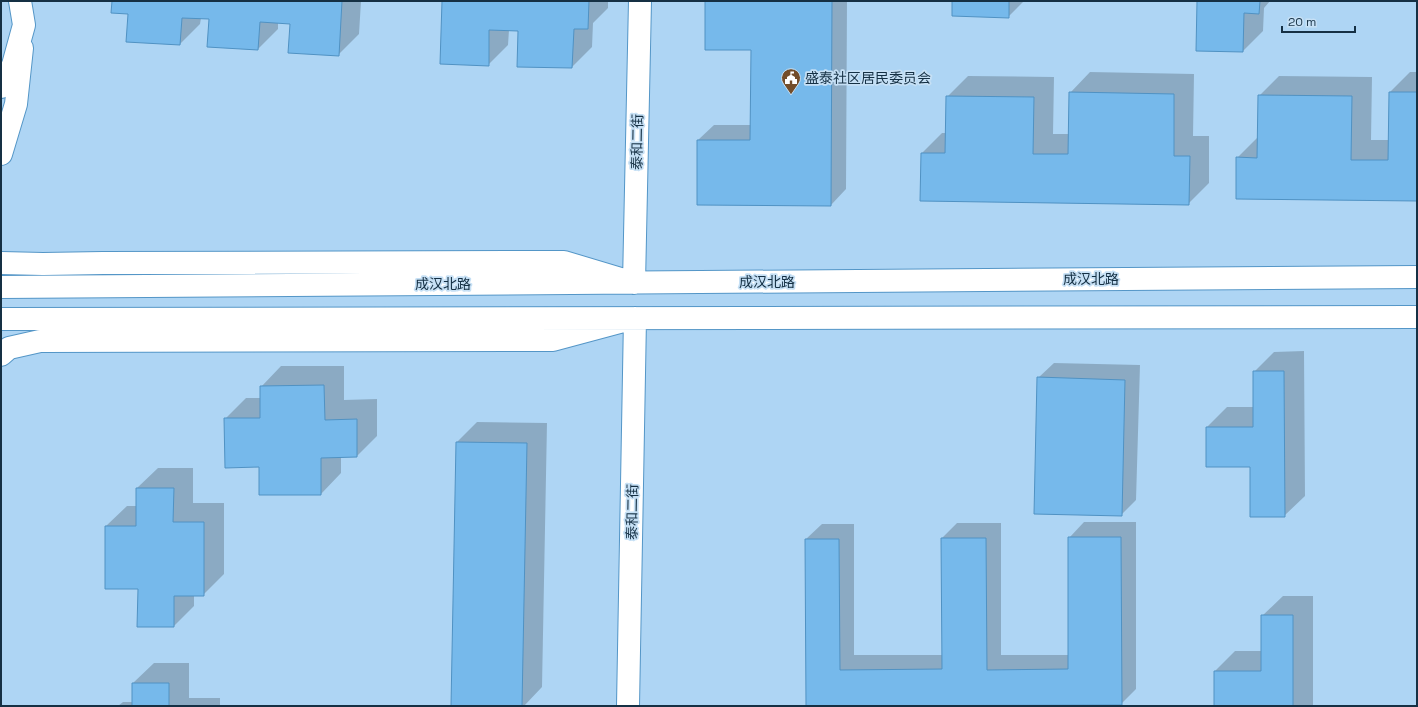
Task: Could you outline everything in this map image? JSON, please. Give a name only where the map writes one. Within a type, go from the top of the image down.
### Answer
[{"type":"main road","points":[[1,154],[16,104],[24,25],[20,1]]},
{"type":"main road","name":"泰和二街","points":[[634,283],[640,1]]},
{"type":"main road","points":[[1,87],[13,65],[24,25]]},
{"type":"main road","points":[[1,263],[564,262],[634,283]]},
{"type":"main road","name":"成汉北路","points":[[1,287],[1417,277]]},
{"type":"main road","points":[[1,319],[1417,317]]},
{"type":"main road","points":[[1,355],[9,348],[40,341],[553,340],[635,318]]},
{"type":"main road","name":"泰和二街","points":[[628,706],[635,318]]},
{"type":"building","points":[[112,1],[342,1],[339,56],[288,53],[290,24],[260,22],[258,50],[207,47],[209,19],[182,18],[180,45],[126,42],[128,14],[111,13]]},
{"type":"building","points":[[442,1],[589,1],[588,29],[574,29],[572,68],[517,67],[518,31],[489,30],[489,66],[440,64]]},
{"type":"building","name":"盛泰社区居民委员会","points":[[705,1],[832,1],[831,206],[697,205],[697,140],[750,140],[751,50],[705,50]]},
{"type":"building","points":[[952,1],[1009,1],[1009,18],[952,16]]},
{"type":"building","points":[[1197,1],[1260,1],[1259,14],[1244,13],[1243,52],[1196,51]]},
{"type":"building","points":[[1069,92],[1174,94],[1174,156],[1190,156],[1189,205],[920,201],[921,153],[945,153],[946,96],[1034,97],[1033,154],[1068,154]]},
{"type":"building","points":[[1389,92],[1417,92],[1417,201],[1236,199],[1236,157],[1257,158],[1258,95],[1352,96],[1351,160],[1388,160]]},
{"type":"building","points":[[1253,371],[1284,371],[1285,517],[1250,517],[1250,467],[1206,467],[1206,427],[1253,427]]},
{"type":"building","points":[[1037,377],[1125,380],[1122,516],[1034,514]]},
{"type":"building","points":[[324,385],[325,420],[357,419],[357,457],[321,458],[321,495],[259,495],[259,467],[225,468],[224,418],[260,418],[260,386]]},
{"type":"building","points":[[456,442],[527,443],[522,706],[451,706]]},
{"type":"building","points":[[136,488],[174,488],[173,522],[204,522],[204,596],[174,596],[174,627],[137,627],[138,589],[105,589],[105,526],[136,526]]},
{"type":"building","points":[[1068,537],[1121,537],[1122,705],[806,706],[805,539],[839,539],[840,670],[942,669],[941,538],[986,538],[987,670],[1068,669]]},
{"type":"building","points":[[1261,615],[1293,615],[1293,706],[1214,706],[1214,671],[1261,671]]},
{"type":"building","points":[[132,683],[169,683],[169,706],[132,706]]},
{"type":"place","name":"盛泰社区居民委员会","points":[[791,95]]}]
